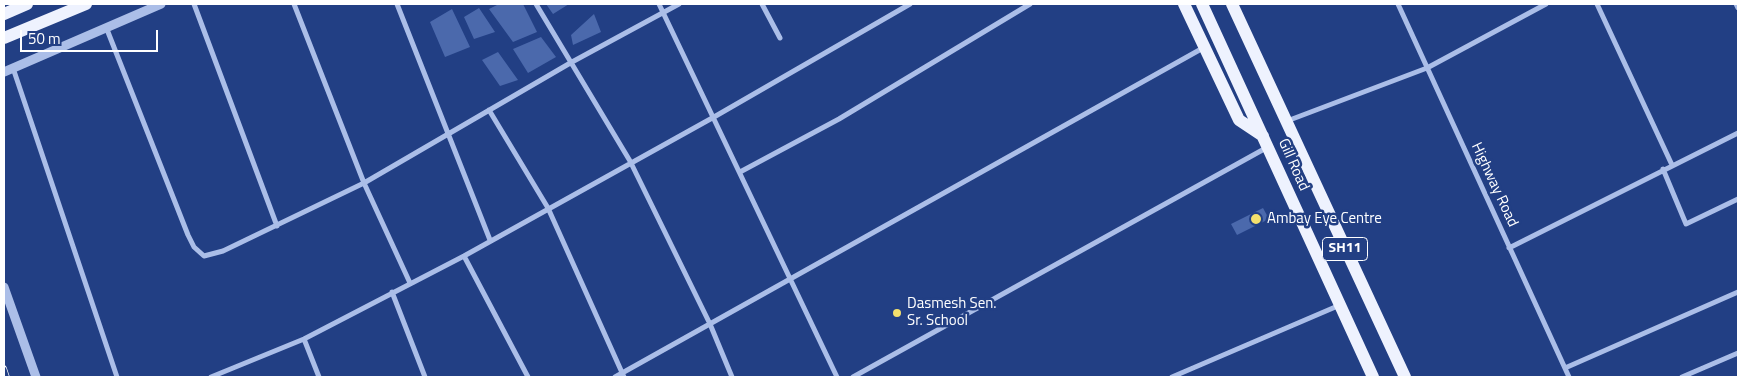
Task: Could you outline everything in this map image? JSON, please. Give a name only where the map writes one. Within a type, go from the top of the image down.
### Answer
[{"type":"main road","points":[[4,14],[27,4]]},
{"type":"main road","points":[[4,38],[86,4]]},
{"type":"main road","name":"Gill Road","points":[[1184,4],[1239,120],[1264,142],[1373,377]]},
{"type":"main road","points":[[1202,4],[1252,111],[1264,142]]},
{"type":"main road","name":"Gill Road","points":[[1232,4],[1405,377]]},
{"type":"street","points":[[4,72],[161,4]]},
{"type":"street","points":[[194,4],[276,226]]},
{"type":"street","points":[[294,4],[364,183],[410,283]]},
{"type":"street","points":[[397,4],[490,240]]},
{"type":"street","points":[[536,4],[631,163],[710,324],[732,377]]},
{"type":"street","points":[[659,4],[837,377]]},
{"type":"street","points":[[106,28],[188,236],[198,253],[204,256],[217,253],[364,183],[572,62],[679,4]]},
{"type":"street","points":[[762,4],[780,38]]},
{"type":"street","points":[[211,377],[304,339],[464,256],[714,117],[910,4]]},
{"type":"street","points":[[740,172],[839,119],[1030,4]]},
{"type":"street","name":"Highway Road","points":[[1398,4],[1569,377]]},
{"type":"street","points":[[1286,122],[1427,68],[1545,4]]},
{"type":"street","points":[[1597,4],[1672,165]]},
{"type":"street","points":[[1736,4],[1738,8]]},
{"type":"street","points":[[615,377],[623,375],[710,324],[1204,47]]},
{"type":"street","points":[[13,68],[117,377]]},
{"type":"street","points":[[489,110],[548,208],[623,375]]},
{"type":"street","points":[[1509,248],[1738,133]]},
{"type":"street","points":[[853,377],[1264,142]]},
{"type":"street","points":[[1663,170],[1686,224],[1738,199]]},
{"type":"street","points":[[464,256],[528,377]]},
{"type":"street","points":[[4,287],[36,377]]},
{"type":"street","points":[[392,292],[425,377]]},
{"type":"street","points":[[1565,368],[1738,292]]},
{"type":"street","points":[[1172,377],[1341,305]]},
{"type":"street","points":[[304,339],[319,377]]},
{"type":"street","points":[[1682,377],[1738,353]]},
{"type":"building","points":[[499,4],[523,4],[537,32],[513,42],[489,9]]},
{"type":"building","points":[[546,4],[569,4],[553,14]]},
{"type":"building","points":[[479,8],[495,32],[474,39],[464,17]]},
{"type":"building","points":[[452,9],[470,47],[445,57],[430,22]]},
{"type":"building","points":[[594,14],[601,32],[573,45],[571,35]]},
{"type":"building","points":[[541,37],[556,57],[528,73],[513,49]]},
{"type":"building","points":[[498,52],[518,80],[500,86],[482,60]]},
{"type":"building","points":[[1263,208],[1269,219],[1237,235],[1231,224]]},
{"type":"railway","points":[[4,368],[7,377]]},
{"type":"place","name":"Ambay Eye Centre","points":[[1256,219]]},
{"type":"place","name":"Dasmesh Sen. Sr. School","points":[[897,313]]}]
